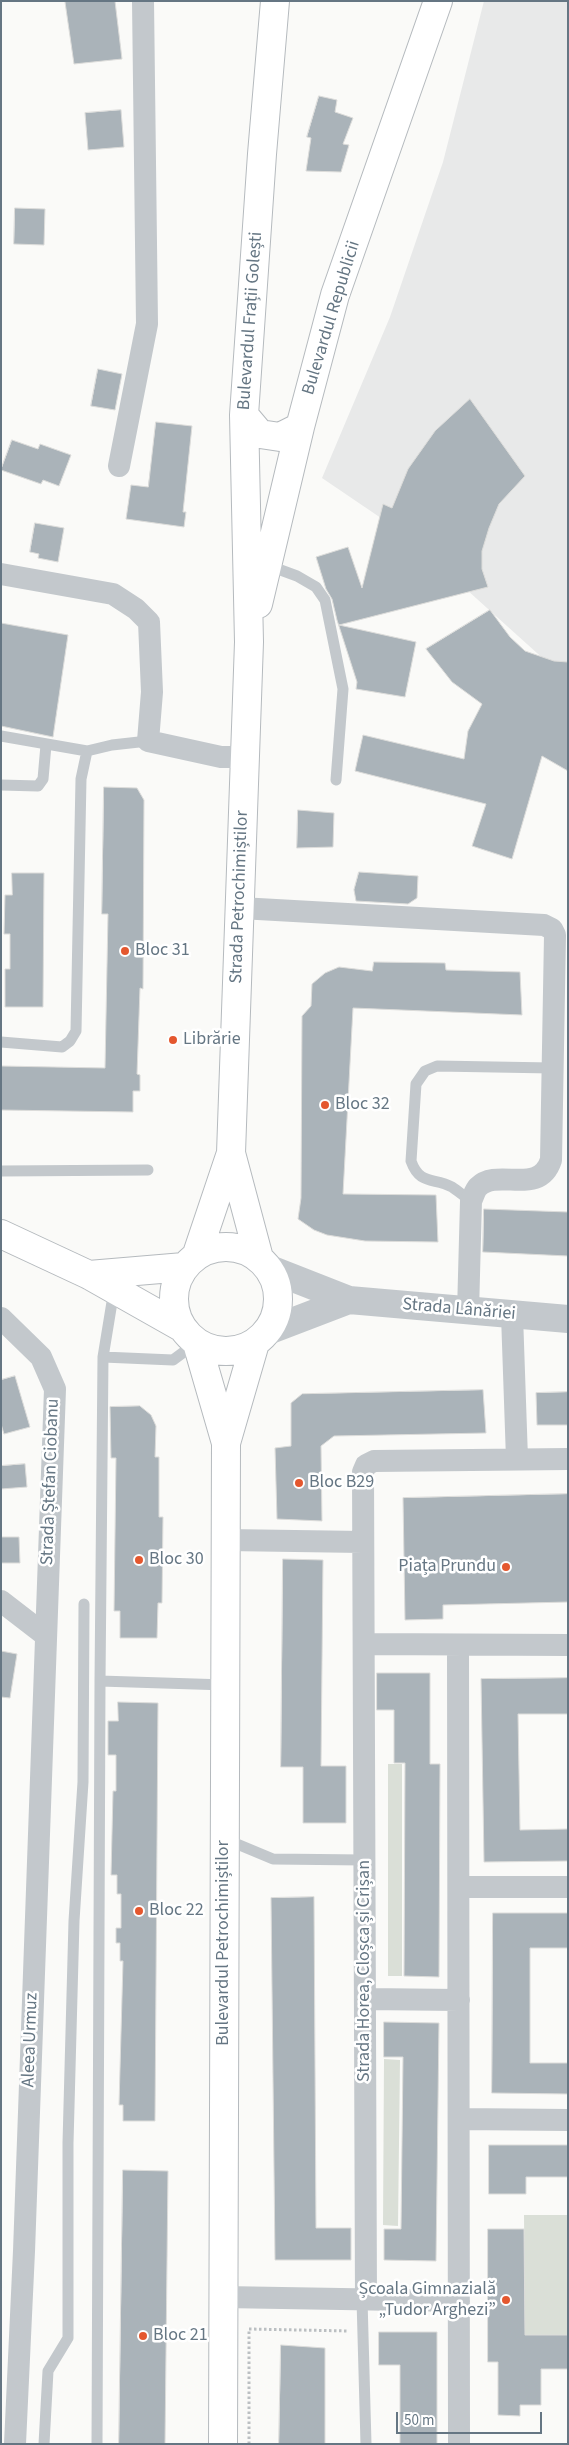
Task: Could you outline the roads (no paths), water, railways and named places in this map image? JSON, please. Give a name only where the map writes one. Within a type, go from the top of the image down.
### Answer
[{"type":"main road","name":"Bulevardul Frații Golești","points":[[249,642],[244,415],[262,154],[275,1]]},
{"type":"main road","name":"Bulevardul Republicii","points":[[249,642],[300,427],[335,295],[438,1]]},
{"type":"main road","points":[[244,415],[260,434],[280,436],[300,427]]},
{"type":"main road","name":"Strada Petrochimiștilor","points":[[249,642],[231,1153],[264,1264]]},
{"type":"main road","name":"Strada Petrochimiștilor","points":[[190,1260],[231,1153]]},
{"type":"main road","points":[[1,1234],[89,1276],[211,1349],[226,1352],[241,1350],[261,1337],[276,1317],[279,1301],[276,1284],[264,1264],[245,1250],[229,1246],[212,1248],[190,1260],[89,1276]]},
{"type":"main road","points":[[189,1335],[175,1312],[173,1296],[176,1281],[190,1260]]},
{"type":"main road","name":"Bulevardul Petrochimiștilor","points":[[189,1335],[226,1443]]},
{"type":"main road","name":"Bulevardul Petrochimiștilor","points":[[223,2444],[226,1443],[261,1337]]},
{"type":"street","points":[[119,466],[147,324],[143,1]]},
{"type":"street","points":[[1,574],[113,594],[136,609],[149,622],[152,692],[148,741],[221,756],[245,757]]},
{"type":"street","points":[[240,908],[544,926],[560,929],[554,936],[551,1160],[548,1170],[537,1178],[486,1182],[477,1188],[471,1201],[468,1312]]},
{"type":"street","points":[[264,1264],[349,1300]]},
{"type":"street","points":[[261,1337],[349,1300]]},
{"type":"street","name":"Strada Lânăriei","points":[[349,1300],[468,1312],[568,1319]]},
{"type":"street","points":[[512,1315],[517,1459]]},
{"type":"street","name":"Strada Ștefan Ciobanu","points":[[1,1318],[41,1357],[55,1389],[54,1454],[45,1636]]},
{"type":"street","name":"Strada Horea, Cloșca și Crișan","points":[[364,2299],[363,1472],[366,1465],[374,1461],[568,1459]]},
{"type":"street","points":[[226,1540],[363,1542]]},
{"type":"street","points":[[1,1601],[45,1636]]},
{"type":"street","name":"Aleea Urmuz","points":[[15,2444],[45,1636]]},
{"type":"street","points":[[364,1644],[568,1645]]},
{"type":"street","points":[[458,1645],[460,2444]]},
{"type":"street","points":[[459,1887],[568,1887]]},
{"type":"street","points":[[365,2000],[459,2000]]},
{"type":"street","points":[[459,2119],[568,2120]]},
{"type":"street","points":[[223,2297],[460,2301]]},
{"type":"lane","points":[[267,565],[297,576],[316,588],[325,600],[343,689],[336,780]]},
{"type":"lane","points":[[1,736],[86,751],[112,745],[148,741]]},
{"type":"lane","points":[[1,785],[38,786],[42,779],[46,744]]},
{"type":"lane","points":[[1,1042],[62,1047],[70,1041],[76,1031],[81,779],[86,751]]},
{"type":"lane","points":[[471,1201],[450,1186],[430,1181],[416,1173],[411,1162],[416,1084],[426,1071],[437,1066],[552,1068]]},
{"type":"lane","points":[[1,1171],[148,1170]]},
{"type":"lane","points":[[97,2444],[98,1783],[103,1357],[114,1290]]},
{"type":"lane","points":[[103,1357],[173,1360],[189,1335]]},
{"type":"lane","points":[[44,2444],[48,2371],[68,2338],[68,2124],[74,1921],[84,1782],[84,1604]]},
{"type":"lane","points":[[100,1681],[226,1685]]},
{"type":"lane","points":[[84,1782],[98,1783]]},
{"type":"lane","points":[[225,1839],[272,1859],[364,1860]]},
{"type":"lane","points":[[364,2299],[366,2444]]},
{"type":"place","name":"Bloc 31","points":[[125,951]]},
{"type":"place","name":"Librărie","points":[[173,1040]]},
{"type":"place","name":"Bloc 32","points":[[325,1105]]},
{"type":"place","name":"Bloc B29","points":[[299,1483]]},
{"type":"place","name":"Bloc 30","points":[[139,1560]]},
{"type":"place","name":"Piața Prundu","points":[[506,1567]]},
{"type":"place","name":"Bloc 22","points":[[139,1911]]},
{"type":"place","name":"Școala Gimnazială „Tudor Arghezi”","points":[[506,2300]]},
{"type":"place","name":"Bloc 21","points":[[143,2336]]}]
